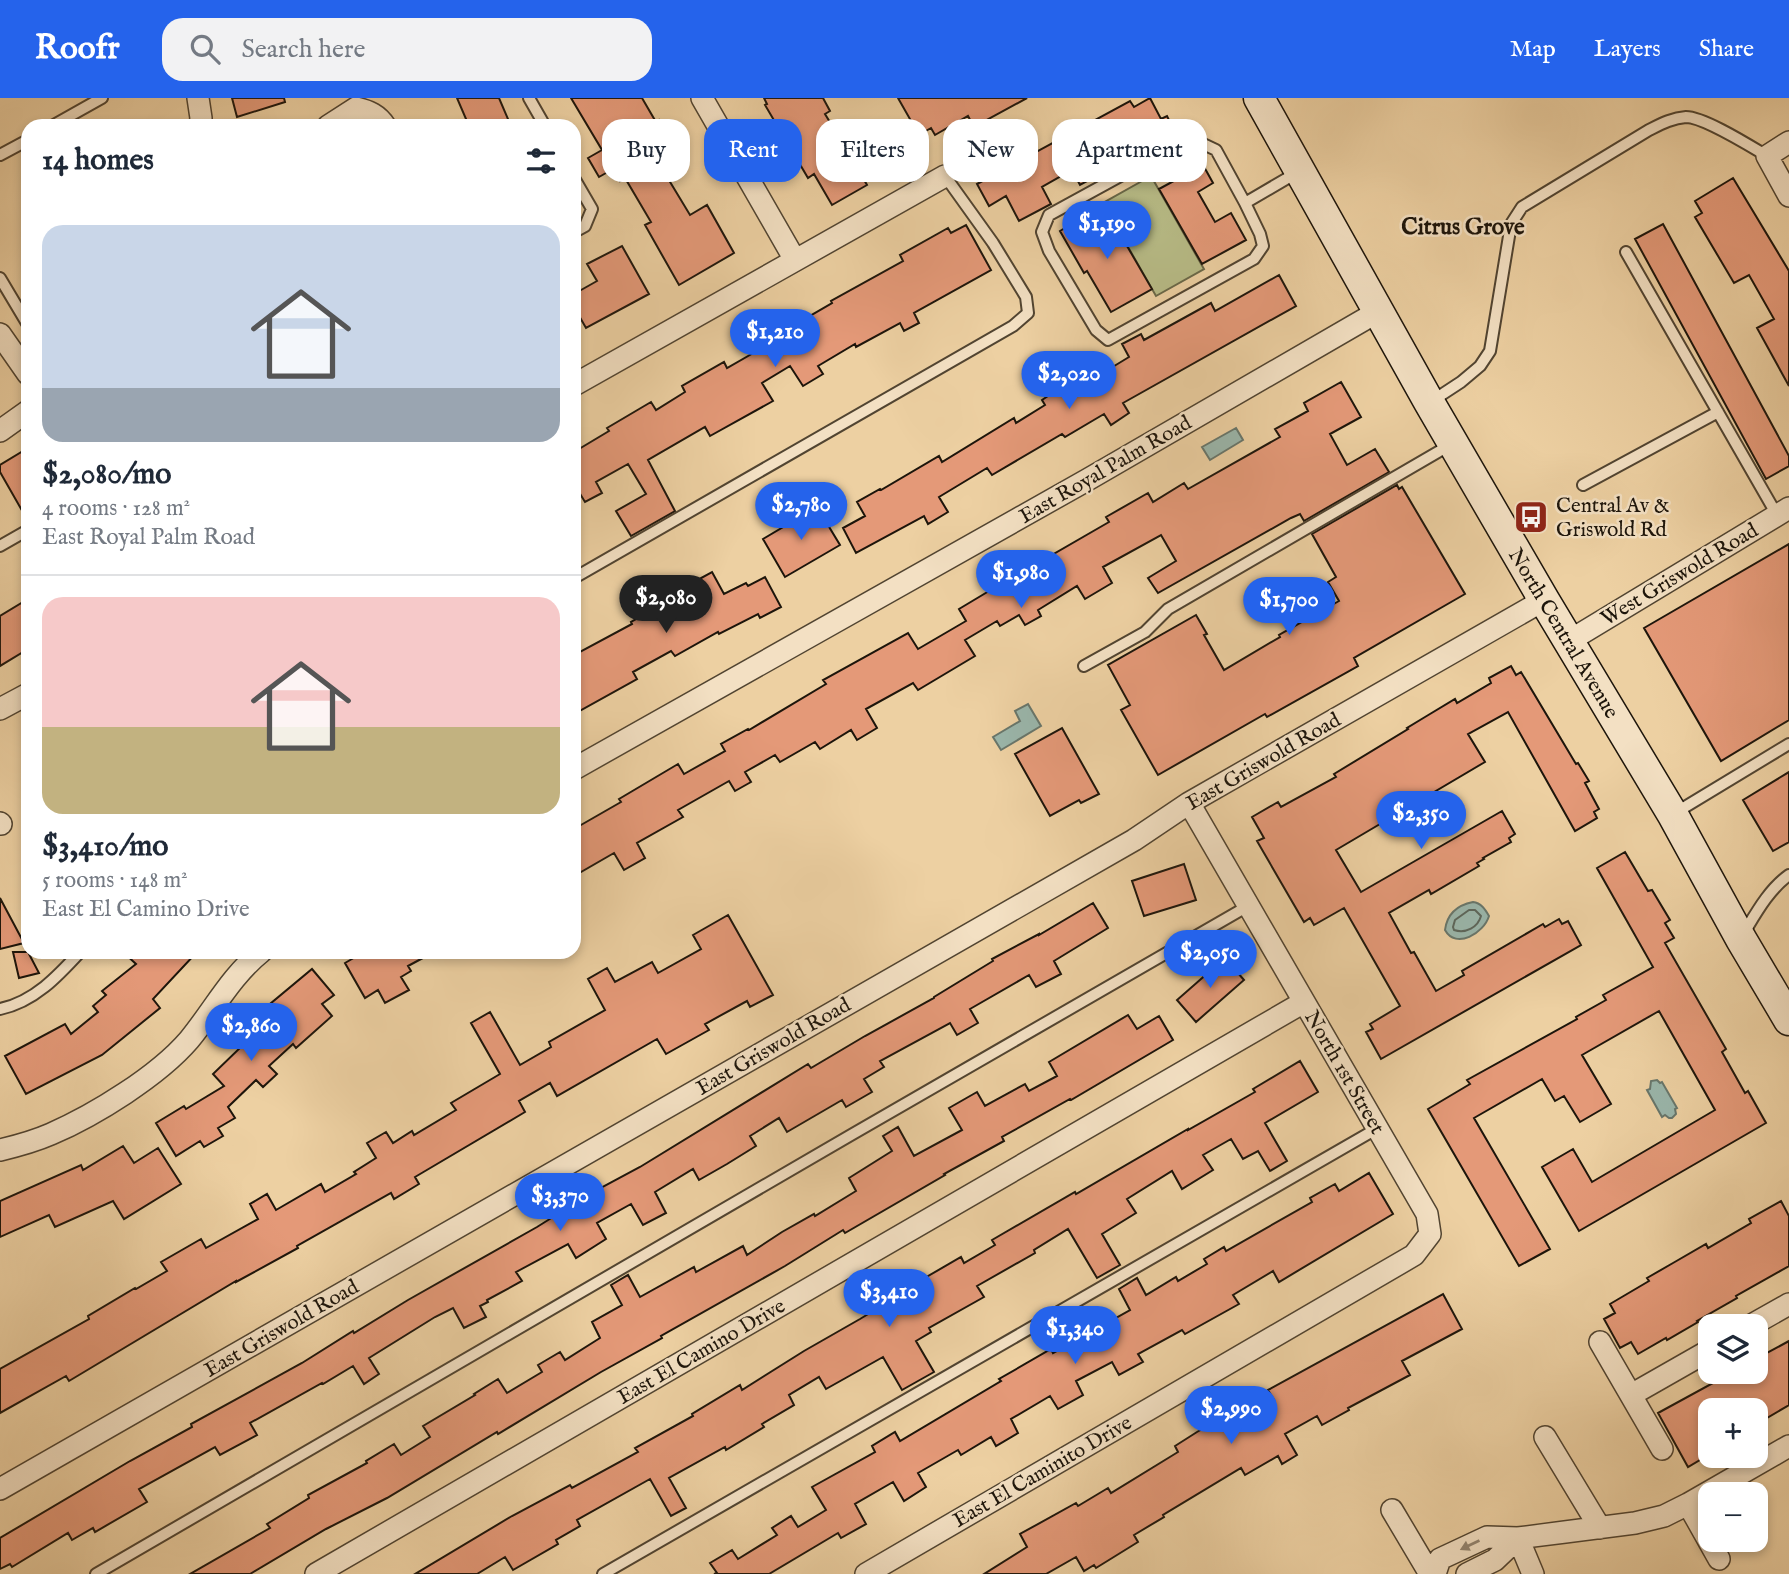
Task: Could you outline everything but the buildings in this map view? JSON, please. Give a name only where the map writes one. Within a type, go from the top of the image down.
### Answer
[{"type":"main road","name":"North Central Avenue","points":[[1259,98],[1453,444],[1673,815],[1789,1020]]},
{"type":"street","points":[[198,98],[201,119]]},
{"type":"street","points":[[702,98],[795,260]]},
{"type":"street","points":[[339,119],[356,108],[369,111],[381,119]]},
{"type":"street","points":[[1789,142],[1767,156],[1789,196]]},
{"type":"street","points":[[581,381],[943,177]]},
{"type":"street","name":"East Royal Palm Road","points":[[581,765],[1378,312]]},
{"type":"street","points":[[0,334],[21,364]]},
{"type":"street","points":[[0,431],[21,416]]},
{"type":"street","name":"West Griswold Road","points":[[1569,641],[1783,512]]},
{"type":"street","name":"East Griswold Road","points":[[0,1489],[1110,854],[1189,803],[1544,600]]},
{"type":"street","points":[[0,709],[21,698]]},
{"type":"street","name":"North 1st Street","points":[[1189,803],[1427,1214],[1430,1234]]},
{"type":"street","points":[[0,1150],[54,1133],[145,1080],[188,1041],[252,959]]},
{"type":"street","name":"East El Camino Drive","points":[[316,1574],[1304,1002]]},
{"type":"street","name":"East El Caminito Drive","points":[[866,1574],[1413,1255],[1430,1234]]},
{"type":"street","points":[[1768,1316],[1789,1304]]},
{"type":"street","points":[[1600,1342],[1662,1449]]},
{"type":"street","points":[[1630,1395],[1698,1357]]},
{"type":"street","points":[[1545,1437],[1600,1528]]},
{"type":"street","points":[[1392,1510],[1432,1574],[1440,1559],[1487,1537],[1518,1538],[1636,1523],[1664,1516],[1789,1446]]},
{"type":"street","points":[[1688,1504],[1719,1559]]},
{"type":"street","points":[[1467,1574],[1495,1560],[1518,1538]]},
{"type":"street","points":[[1518,1538],[1533,1574]]},
{"type":"lane","points":[[64,119],[102,98]]},
{"type":"lane","points":[[529,98],[541,119]]},
{"type":"lane","points":[[1429,402],[1461,382],[1480,366],[1490,351],[1511,224],[1522,207],[1670,120],[1689,117],[1720,129],[1767,156]]},
{"type":"lane","points":[[1197,141],[1216,150],[1245,203],[1263,246],[1254,259],[1108,340],[1096,330],[1049,251],[1042,232],[1049,215],[1175,146],[1197,141]]},
{"type":"lane","points":[[0,155],[21,143]]},
{"type":"lane","points":[[1245,203],[1300,171]]},
{"type":"lane","points":[[581,574],[1013,326],[1028,313],[1026,297],[993,243],[949,182]]},
{"type":"lane","points":[[581,190],[592,209],[585,226],[581,228]]},
{"type":"lane","points":[[1626,252],[1718,412],[1783,512]]},
{"type":"lane","points":[[0,278],[21,313]]},
{"type":"lane","points":[[1583,485],[1718,412]]},
{"type":"lane","points":[[1084,666],[1145,632],[1168,609],[1453,444]]},
{"type":"lane","points":[[0,546],[21,534]]},
{"type":"lane","points":[[1673,815],[1789,744]]},
{"type":"lane","points":[[1741,939],[1759,908],[1789,875]]},
{"type":"lane","points":[[96,1574],[1248,906]]},
{"type":"lane","points":[[0,1009],[41,990],[73,959]]},
{"type":"lane","points":[[603,1574],[1378,1128]]},
{"type":"green space","points":[[1140,182],[1154,182],[1204,269],[1156,296],[1103,203]]},
{"type":"water","points":[[1236,428],[1243,440],[1210,460],[1202,447]]},
{"type":"water","points":[[1279,581],[1293,594],[1265,609],[1260,608],[1257,597]]},
{"type":"water","points":[[1028,704],[1041,726],[1001,750],[993,737],[1020,721],[1015,711]]},
{"type":"water","points":[[1473,902],[1481,905],[1489,916],[1482,928],[1462,939],[1450,936],[1445,930],[1451,915],[1463,905]]},
{"type":"water","points":[[1651,1081],[1662,1082],[1677,1108],[1672,1118],[1665,1115],[1662,1117],[1647,1090],[1650,1089]]},
{"type":"place","name":"Central Av & Griswold Rd","points":[[1531,517]]},
{"type":"district","name":"Citrus Grove","points":[[1463,226]]}]
